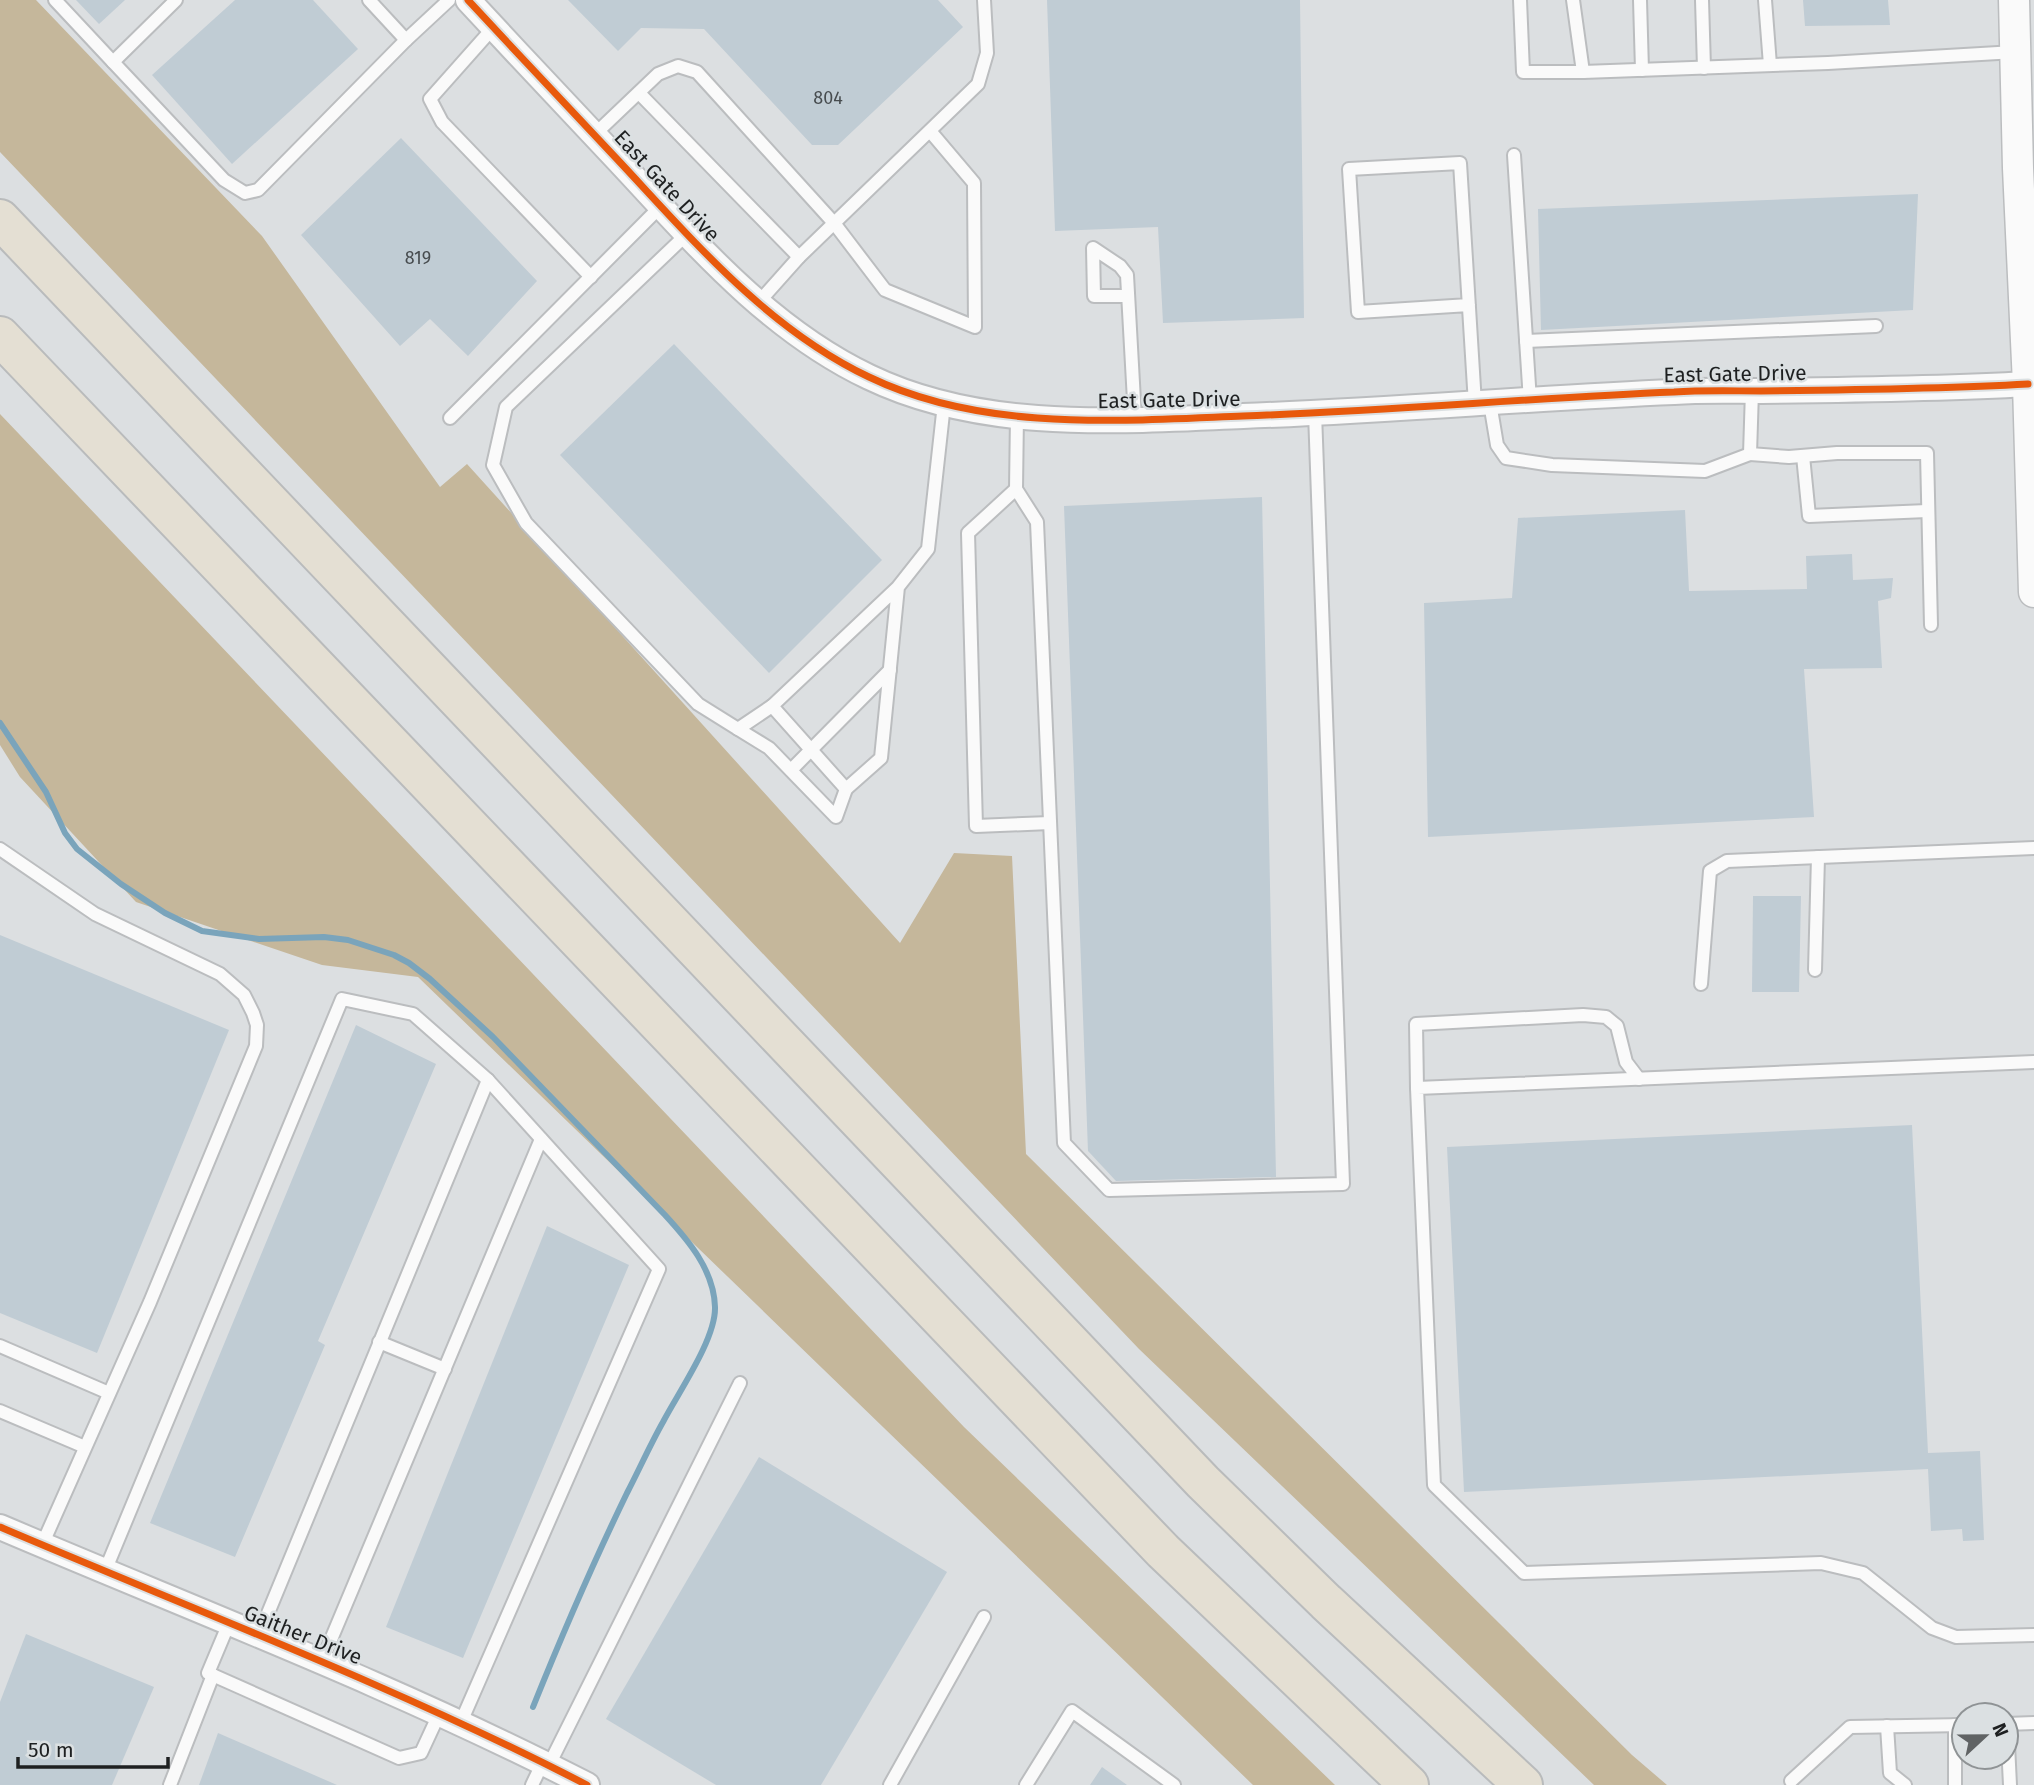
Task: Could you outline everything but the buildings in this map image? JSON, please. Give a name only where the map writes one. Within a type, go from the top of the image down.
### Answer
[{"type":"highway","points":[[0,219],[1203,1482],[1523,1785]]},
{"type":"highway","points":[[0,336],[1163,1551],[1409,1785]]},
{"type":"street","name":"East Gate Drive","points":[[468,0],[660,206],[758,303],[804,339],[837,360],[892,387],[944,404],[1017,415],[1135,419],[1315,413],[1671,392],[1957,388],[2028,384]]},
{"type":"street","points":[[2014,0],[2034,592]]},
{"type":"street","name":"Gaither Drive","points":[[0,1527],[451,1717],[587,1785]]},
{"type":"lane","points":[[55,0],[224,180],[245,194],[258,190],[449,0]]},
{"type":"lane","points":[[113,62],[176,0]]},
{"type":"lane","points":[[369,0],[406,40]]},
{"type":"lane","points":[[758,303],[799,257],[978,84],[987,54],[984,0]]},
{"type":"lane","points":[[1520,0],[1524,72],[1704,68],[2015,52]]},
{"type":"lane","points":[[1573,0],[1583,72]]},
{"type":"lane","points":[[1640,0],[1642,70]]},
{"type":"lane","points":[[1702,0],[1704,68]]},
{"type":"lane","points":[[1765,0],[1770,65]]},
{"type":"lane","points":[[493,28],[430,99],[442,122],[591,277]]},
{"type":"lane","points":[[594,135],[658,74],[678,66],[697,72],[834,223],[885,290],[975,327],[974,183],[930,131]]},
{"type":"lane","points":[[639,93],[799,257]]},
{"type":"lane","points":[[1514,155],[1530,401]]},
{"type":"lane","points":[[1469,305],[1358,312],[1349,169],[1460,163],[1469,305],[1483,404],[1497,445],[1506,458],[1552,465],[1705,471],[1750,454],[1802,456],[1836,453],[1927,453],[1931,625]]},
{"type":"lane","points":[[450,418],[660,206]]},
{"type":"lane","points":[[687,234],[506,407],[493,465],[526,523],[698,704],[769,748],[836,817],[846,789],[881,758],[898,587]]},
{"type":"lane","points":[[1128,296],[1135,419]]},
{"type":"lane","points":[[1526,341],[1876,326]]},
{"type":"lane","points":[[1750,454],[1752,391]]},
{"type":"lane","points":[[738,729],[772,706],[898,587],[928,549],[944,404]]},
{"type":"lane","points":[[1017,415],[1016,489],[1037,522],[1064,1143],[1110,1191],[1343,1184],[1315,413]]},
{"type":"lane","points":[[1802,456],[1809,516],[1927,511]]},
{"type":"lane","points":[[1016,489],[968,533],[976,826],[1050,823]]},
{"type":"lane","points":[[791,770],[890,670]]},
{"type":"lane","points":[[772,706],[846,789]]},
{"type":"lane","points":[[1701,984],[1710,872],[1727,861],[2034,848]]},
{"type":"lane","points":[[0,849],[95,914],[220,974],[244,995],[257,1025],[256,1046],[150,1302],[42,1545]]},
{"type":"lane","points":[[1815,970],[1818,857]]},
{"type":"lane","points":[[105,1571],[342,999],[413,1014],[488,1080],[659,1269],[451,1717],[421,1753],[399,1758],[208,1673],[229,1623]]},
{"type":"lane","points":[[1639,1079],[1626,1062],[1617,1026],[1606,1017],[1583,1015],[1416,1024],[1434,1485],[1524,1573],[1821,1563],[1863,1573],[1932,1628],[1956,1637],[2034,1634]]},
{"type":"lane","points":[[1417,1088],[2034,1062]]},
{"type":"lane","points":[[259,1635],[488,1080]]},
{"type":"lane","points":[[322,1661],[541,1139]]},
{"type":"lane","points":[[379,1342],[445,1368]]},
{"type":"lane","points":[[0,1346],[109,1393]]},
{"type":"lane","points":[[532,1785],[546,1763],[740,1383]]},
{"type":"lane","points":[[0,1411],[85,1447]]},
{"type":"lane","points":[[890,1785],[984,1617]]},
{"type":"lane","points":[[170,1785],[214,1675]]},
{"type":"lane","points":[[1026,1785],[1072,1711],[1174,1785]]},
{"type":"lane","points":[[1791,1782],[1850,1727],[1950,1725]]},
{"type":"lane","points":[[1887,1726],[1890,1773],[1905,1785]]},
{"type":"shaded area","points":[[0,0],[36,0],[262,236],[440,487],[467,464],[900,943],[954,853],[1012,856],[1026,1154],[1632,1755],[1667,1785],[1594,1785],[1139,1349],[0,152]]},
{"type":"shaded area","points":[[0,414],[964,1427],[1335,1785],[1253,1785],[418,977],[322,965],[136,902],[20,777],[0,745]]},
{"type":"waterway","points":[[0,723],[46,792],[65,833],[77,849],[121,884],[165,913],[202,931],[259,939],[324,937],[348,940],[394,955],[430,979],[493,1037],[665,1215],[691,1245],[705,1268],[714,1293],[715,1307],[714,1320],[703,1350],[614,1519],[533,1707]]},
{"type":"cycle path","points":[[468,0],[702,250],[764,308],[797,334],[869,377],[913,395],[958,407],[1052,419],[1148,420],[1685,391],[1895,389],[2028,384]]},
{"type":"cycle path","points":[[0,1527],[370,1682],[587,1785]]}]
